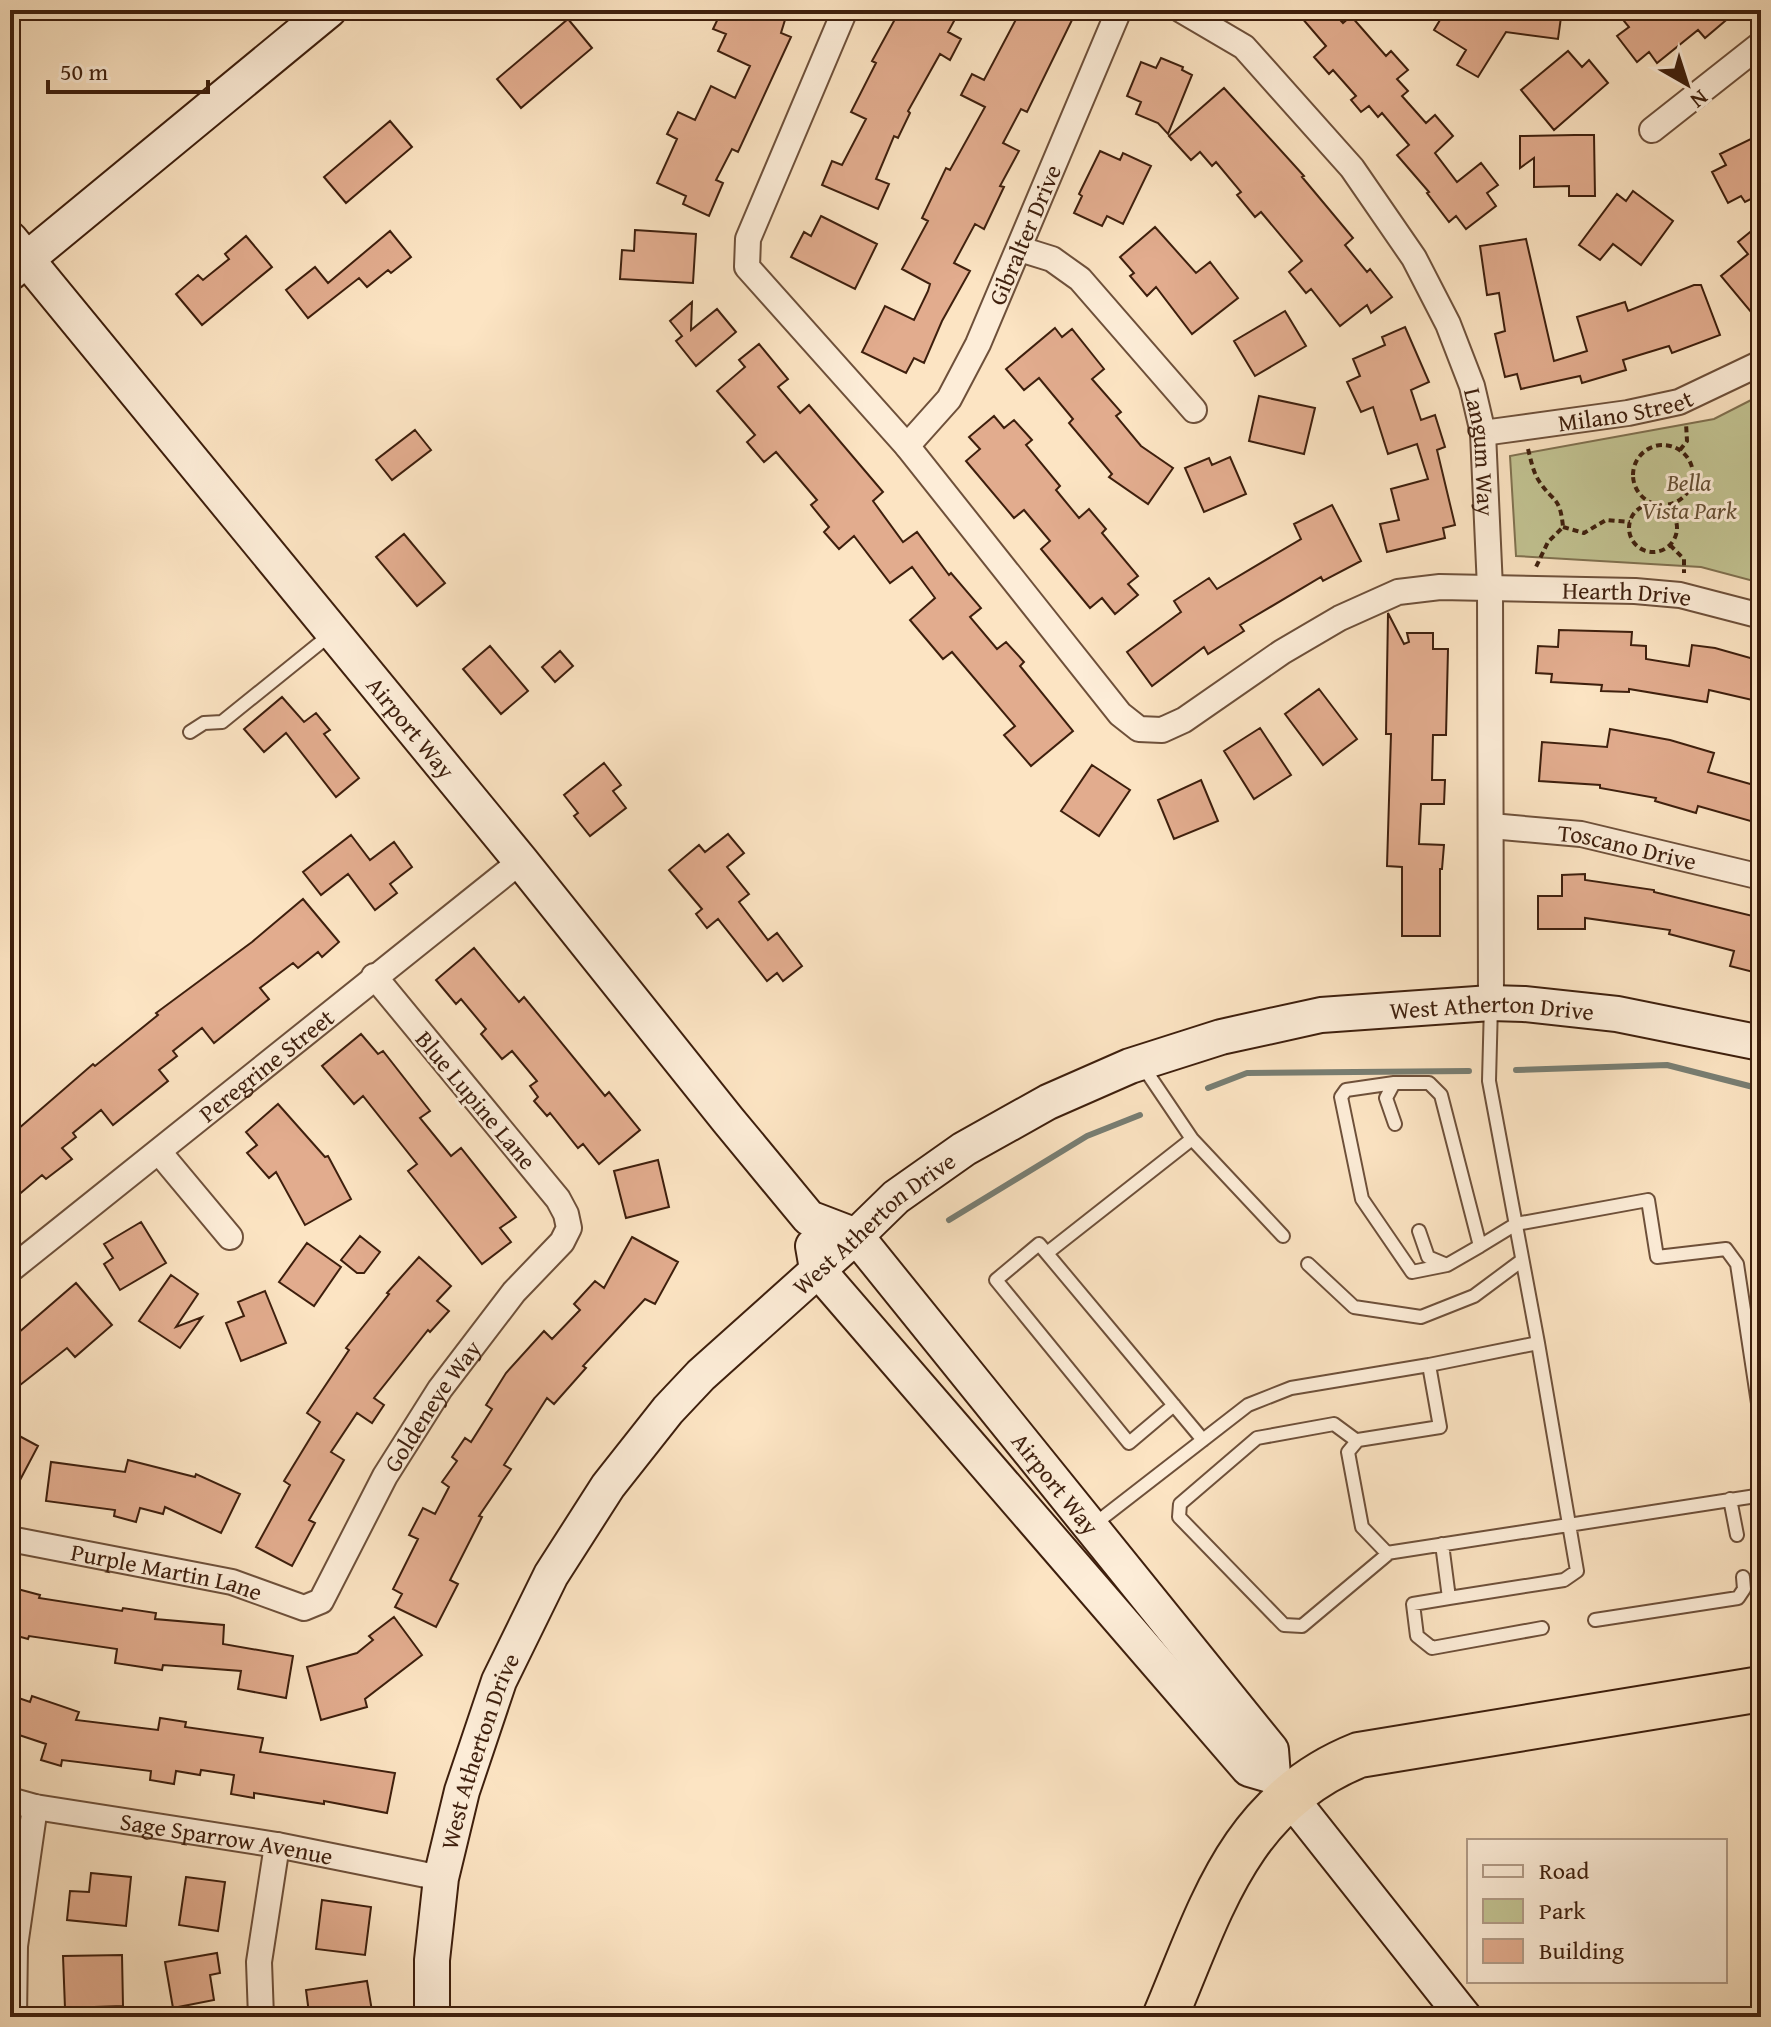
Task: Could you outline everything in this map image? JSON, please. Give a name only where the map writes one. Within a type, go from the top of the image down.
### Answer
[{"type":"highway","points":[[1165,2017],[1224,1878],[1282,1787],[1315,1777],[1359,1755],[1761,1689]]},
{"type":"main road","points":[[15,257],[329,10]]},
{"type":"main road","name":"Airport Way","points":[[15,257],[334,632],[809,1218],[856,1236],[1271,1750],[1282,1787],[1464,2017]]},
{"type":"main road","name":"West Atherton Drive","points":[[432,2017],[432,1960],[441,1878],[462,1791],[499,1681],[551,1575],[608,1486],[668,1410],[701,1375],[896,1197],[964,1149],[1048,1102],[1140,1063],[1221,1037],[1321,1015],[1491,1003],[1617,1014],[1761,1043]]},
{"type":"main road","points":[[809,1218],[817,1269]]},
{"type":"main road","name":"Airport Way","points":[[817,1269],[1249,1769],[1282,1787]]},
{"type":"street","points":[[845,10],[748,239],[747,267],[907,446]]},
{"type":"street","name":"Gibralter Drive","points":[[907,446],[949,399],[978,344],[1119,10]]},
{"type":"street","name":"Langum Way","points":[[1181,10],[1244,47],[1352,168],[1414,258],[1448,324],[1472,386],[1483,433],[1490,588],[1491,1003]]},
{"type":"street","points":[[1652,130],[1761,44]]},
{"type":"street","points":[[1020,249],[1052,259],[1080,279],[1194,410]]},
{"type":"street","name":"Milano Street","points":[[1483,433],[1628,413],[1679,402],[1761,363]]},
{"type":"street","name":"Hearth Drive","points":[[907,446],[1120,714],[1139,729],[1162,730],[1184,720],[1282,652],[1340,618],[1398,592],[1440,587],[1635,591],[1680,595],[1761,616]]},
{"type":"street","name":"Toscano Drive","points":[[1491,826],[1581,834],[1761,877]]},
{"type":"street","name":"Peregrine Street","points":[[10,1270],[521,861]]},
{"type":"street","name":"Blue Lupine Lane","points":[[374,976],[558,1199],[569,1228]]},
{"type":"street","points":[[159,1152],[230,1237]]},
{"type":"street","name":"Goldeneye Way","points":[[321,1601],[385,1476],[440,1389],[514,1292],[562,1242],[569,1228]]},
{"type":"street","name":"Purple Martin Lane","points":[[10,1539],[232,1582],[304,1608],[321,1601]]},
{"type":"street","name":"Sage Sparrow Avenue","points":[[10,1800],[35,1807],[277,1845],[441,1878]]},
{"type":"street","points":[[14,2017],[15,1946],[35,1807]]},
{"type":"street","points":[[261,2017],[259,1962],[277,1845]]},
{"type":"lane","points":[[190,732],[204,723],[222,722],[334,632]]},
{"type":"lane","points":[[1491,1003],[1489,1081],[1577,1571],[1564,1580],[1413,1604],[1417,1636],[1432,1648],[1542,1628]]},
{"type":"lane","points":[[1140,1063],[1192,1139],[1283,1236]]},
{"type":"lane","points":[[1480,1246],[1441,1095],[1429,1083],[1394,1083],[1346,1090],[1341,1097],[1362,1199],[1412,1272],[1447,1265],[1480,1246],[1516,1224],[1648,1200],[1657,1257],[1726,1249],[1737,1264],[1761,1423]]},
{"type":"lane","points":[[1394,1083],[1386,1098],[1395,1124]]},
{"type":"lane","points":[[1047,1253],[1192,1139]]},
{"type":"lane","points":[[1419,1231],[1428,1257],[1447,1265]]},
{"type":"lane","points":[[1174,1405],[1129,1443],[1108,1408],[1039,1323],[1020,1300],[996,1280],[1039,1244],[1060,1268],[1114,1334],[1131,1353],[1203,1440]]},
{"type":"lane","points":[[1308,1264],[1354,1307],[1421,1317],[1474,1296],[1521,1261]]},
{"type":"lane","points":[[1049,1277],[1060,1268]]},
{"type":"lane","points":[[1067,1300],[1079,1291]]},
{"type":"lane","points":[[1084,1321],[1096,1312]]},
{"type":"lane","points":[[1103,1343],[1114,1334]]},
{"type":"lane","points":[[1090,1528],[1248,1405],[1291,1388],[1538,1343]]},
{"type":"lane","points":[[1119,1363],[1131,1353]]},
{"type":"lane","points":[[1389,1553],[1362,1527],[1348,1452],[1357,1441],[1440,1427],[1429,1365]]},
{"type":"lane","points":[[1136,1384],[1148,1374]]},
{"type":"lane","points":[[1357,1441],[1334,1424],[1257,1438],[1180,1504],[1179,1517],[1284,1625],[1302,1626],[1389,1553],[1756,1496],[1761,1492]]},
{"type":"lane","points":[[1730,1499],[1737,1535]]},
{"type":"lane","points":[[1442,1544],[1449,1598]]},
{"type":"lane","points":[[1595,1620],[1738,1598],[1744,1589],[1743,1577]]},
{"type":"path","points":[[1679,402],[1688,431],[1687,441],[1680,450]]},
{"type":"path","points":[[1521,428],[1535,473],[1559,506],[1563,527]]},
{"type":"path","points":[[1680,450],[1661,445],[1652,447],[1637,460],[1633,469],[1636,488],[1642,496],[1659,504],[1672,513],[1676,520],[1676,535],[1670,545],[1652,553],[1638,547],[1630,536],[1630,522],[1638,510],[1659,504],[1678,501],[1691,485],[1692,466],[1680,450]]},
{"type":"path","points":[[1563,527],[1584,533],[1606,520],[1630,522]]},
{"type":"path","points":[[1527,589],[1548,542],[1563,527]]},
{"type":"path","points":[[1670,545],[1684,559],[1680,595]]},
{"type":"green space","name":"Bella Vista Park","points":[[1761,395],[1761,583],[1701,567],[1516,556],[1510,456],[1714,419]]},
{"type":"building","points":[[722,10],[788,10],[781,33],[791,37],[738,152],[732,149],[716,180],[723,183],[709,216],[683,204],[686,196],[657,183],[677,139],[667,134],[678,112],[695,120],[711,86],[735,98],[750,66],[718,51],[726,34],[713,29]]},
{"type":"building","points":[[900,10],[960,10],[948,32],[961,39],[950,60],[940,54],[908,111],[910,113],[898,138],[894,136],[876,179],[889,184],[878,209],[822,185],[832,161],[842,165],[866,119],[851,112],[876,63],[872,61]]},
{"type":"building","points":[[1021,10],[1056,10],[1073,18],[1027,112],[1021,109],[1003,143],[1019,151],[1000,186],[1004,187],[984,229],[975,224],[954,263],[970,271],[942,321],[924,363],[914,358],[906,373],[862,352],[885,306],[914,320],[928,291],[930,284],[902,269],[928,221],[922,218],[946,168],[950,170],[985,107],[961,95],[972,74],[984,80]]},
{"type":"building","points":[[1295,10],[1331,10],[1343,23],[1351,16],[1386,56],[1391,51],[1408,70],[1397,79],[1408,91],[1402,96],[1426,123],[1435,115],[1453,136],[1435,153],[1457,182],[1481,163],[1498,185],[1487,193],[1496,206],[1466,229],[1456,216],[1449,222],[1429,192],[1397,155],[1409,145],[1382,113],[1378,117],[1369,106],[1361,112],[1351,100],[1356,96],[1333,70],[1329,74],[1314,57],[1326,46]]},
{"type":"building","points":[[1446,10],[1562,10],[1558,39],[1506,32],[1478,77],[1457,65],[1466,50],[1434,30]]},
{"type":"building","points":[[1615,10],[1738,10],[1705,38],[1698,30],[1657,63],[1649,52],[1637,62],[1617,36],[1629,27]]},
{"type":"building","points":[[568,19],[592,48],[521,108],[497,79]]},
{"type":"building","points":[[1568,51],[1582,67],[1589,60],[1608,83],[1554,130],[1521,90]]},
{"type":"building","points":[[1161,58],[1183,67],[1182,70],[1192,75],[1168,134],[1158,123],[1136,114],[1141,102],[1127,96],[1141,62],[1156,68]]},
{"type":"building","points":[[1224,88],[1304,176],[1353,238],[1345,245],[1367,272],[1370,269],[1392,297],[1371,313],[1367,305],[1340,326],[1311,289],[1306,293],[1289,272],[1302,261],[1261,212],[1255,217],[1237,195],[1241,192],[1216,162],[1212,166],[1200,152],[1191,160],[1169,136]]},
{"type":"building","points":[[390,121],[412,147],[346,203],[324,177]]},
{"type":"building","points":[[1761,134],[1761,194],[1745,202],[1741,196],[1728,203],[1712,172],[1726,165],[1720,154]]},
{"type":"building","points":[[1594,135],[1595,196],[1569,196],[1569,186],[1534,187],[1534,158],[1520,168],[1520,136]]},
{"type":"building","points":[[1100,151],[1120,160],[1123,153],[1151,166],[1123,224],[1107,216],[1102,226],[1074,213],[1082,196],[1079,194]]},
{"type":"building","points":[[1633,191],[1673,221],[1641,265],[1613,244],[1600,260],[1579,245],[1617,194],[1626,201]]},
{"type":"building","points":[[821,216],[877,244],[855,289],[791,257],[804,232],[811,236]]},
{"type":"building","points":[[1761,223],[1761,324],[1721,276],[1748,254],[1738,242]]},
{"type":"building","points":[[1155,227],[1196,273],[1210,262],[1238,298],[1192,334],[1156,287],[1147,296],[1130,276],[1134,273],[1120,257]]},
{"type":"building","points":[[635,230],[696,234],[693,283],[620,279],[622,250],[634,251]]},
{"type":"building","points":[[390,231],[411,257],[367,287],[359,278],[308,318],[286,290],[315,267],[328,283]]},
{"type":"building","points":[[246,236],[272,267],[202,325],[176,294],[198,275],[203,280],[229,259],[225,254]]},
{"type":"building","points":[[1526,239],[1554,361],[1587,351],[1577,317],[1625,302],[1628,311],[1694,285],[1701,285],[1720,335],[1672,353],[1669,346],[1623,360],[1626,370],[1582,383],[1580,376],[1521,389],[1517,374],[1505,377],[1495,334],[1505,331],[1499,293],[1487,295],[1480,246]]},
{"type":"building","points":[[692,302],[691,330],[717,309],[736,332],[696,366],[676,341],[682,336],[670,321]]},
{"type":"building","points":[[1285,311],[1306,346],[1255,376],[1234,341]]},
{"type":"building","points":[[1405,327],[1429,382],[1411,390],[1421,420],[1435,415],[1445,447],[1437,450],[1455,525],[1443,528],[1445,538],[1387,552],[1380,524],[1399,520],[1391,489],[1428,479],[1417,444],[1388,454],[1373,407],[1361,412],[1347,382],[1360,376],[1353,359],[1385,345],[1382,337]]},
{"type":"building","points":[[1055,328],[1062,337],[1072,329],[1104,369],[1092,379],[1121,412],[1116,416],[1141,446],[1173,468],[1148,504],[1109,477],[1112,474],[1069,423],[1073,419],[1039,378],[1024,390],[1006,369]]},
{"type":"building","points":[[759,344],[788,379],[778,387],[800,413],[809,405],[883,492],[873,501],[903,542],[917,532],[949,575],[951,573],[981,608],[970,617],[997,649],[1006,642],[1024,662],[1020,666],[1073,731],[1031,766],[1004,735],[1015,726],[952,652],[943,659],[910,620],[935,598],[912,567],[890,583],[854,536],[839,549],[824,532],[829,527],[811,505],[817,500],[776,452],[764,462],[747,442],[755,435],[717,391],[745,367],[739,360]]},
{"type":"building","points":[[1259,396],[1315,408],[1304,454],[1249,441]]},
{"type":"building","points":[[994,416],[1004,428],[1014,420],[1032,440],[1026,445],[1060,486],[1056,490],[1079,518],[1089,509],[1106,529],[1102,533],[1138,576],[1128,584],[1138,595],[1115,614],[1102,598],[1090,608],[1041,549],[1050,541],[1024,510],[1014,518],[966,461],[980,449],[969,437]]},
{"type":"building","points":[[415,430],[431,450],[392,480],[376,460]]},
{"type":"building","points":[[1230,457],[1246,494],[1204,512],[1185,468],[1209,458],[1212,465]]},
{"type":"building","points":[[1332,505],[1361,561],[1323,581],[1321,577],[1240,625],[1244,631],[1208,654],[1204,647],[1152,686],[1127,652],[1181,612],[1174,601],[1209,578],[1217,589],[1301,539],[1294,524]]},
{"type":"building","points":[[404,534],[445,583],[417,606],[376,557]]},
{"type":"building","points":[[1388,613],[1404,644],[1409,642],[1407,633],[1433,633],[1433,649],[1448,649],[1446,735],[1433,735],[1432,780],[1445,780],[1444,804],[1421,804],[1419,844],[1444,845],[1440,869],[1440,936],[1402,936],[1402,867],[1387,866],[1391,734],[1386,734]]},
{"type":"building","points":[[1559,630],[1632,632],[1631,645],[1646,646],[1646,659],[1689,666],[1692,645],[1761,661],[1761,702],[1709,690],[1707,702],[1629,689],[1629,692],[1601,691],[1602,685],[1551,682],[1552,674],[1536,673],[1538,646],[1558,647]]},
{"type":"building","points":[[490,646],[528,691],[501,714],[463,669]]},
{"type":"building","points":[[560,651],[573,666],[555,682],[542,667]]},
{"type":"building","points":[[1319,689],[1357,739],[1323,765],[1285,714]]},
{"type":"building","points":[[282,697],[304,722],[316,713],[330,730],[324,734],[359,778],[336,797],[286,733],[264,752],[244,729]]},
{"type":"building","points":[[1260,728],[1291,775],[1254,799],[1224,751]]},
{"type":"building","points":[[1610,729],[1670,740],[1714,753],[1708,772],[1761,787],[1761,824],[1698,806],[1696,813],[1655,801],[1656,798],[1600,788],[1600,785],[1539,781],[1542,742],[1607,747]]},
{"type":"building","points":[[604,763],[621,785],[613,791],[626,808],[590,836],[574,816],[578,813],[564,795]]},
{"type":"building","points":[[1092,765],[1130,790],[1099,836],[1061,811]]},
{"type":"building","points":[[1201,780],[1218,821],[1174,839],[1158,800]]},
{"type":"building","points":[[728,834],[744,853],[727,867],[749,894],[739,902],[768,940],[777,933],[802,966],[783,981],[777,973],[767,981],[718,919],[707,928],[696,914],[702,909],[669,870],[699,845],[705,852]]},
{"type":"building","points":[[351,835],[370,860],[394,842],[412,867],[390,884],[397,893],[375,910],[348,874],[321,895],[303,872]]},
{"type":"building","points":[[1585,874],[1585,880],[1654,890],[1761,918],[1761,974],[1730,966],[1734,951],[1669,934],[1670,930],[1585,918],[1585,929],[1538,929],[1538,896],[1562,896],[1562,875]]},
{"type":"building","points":[[303,899],[339,942],[322,957],[318,952],[298,968],[293,963],[260,988],[269,999],[214,1043],[202,1028],[173,1051],[177,1056],[159,1070],[168,1081],[113,1125],[101,1110],[73,1133],[76,1137],[62,1148],[72,1159],[46,1179],[42,1175],[10,1202],[10,1136],[93,1064],[95,1066],[158,1015],[156,1013],[252,942]]},
{"type":"building","points":[[474,948],[519,1002],[524,997],[605,1096],[609,1092],[640,1130],[599,1164],[583,1144],[578,1148],[550,1113],[547,1116],[534,1101],[538,1097],[530,1086],[537,1081],[512,1051],[502,1059],[481,1034],[486,1029],[461,999],[456,1004],[436,980]]},
{"type":"building","points":[[361,1034],[378,1054],[383,1051],[430,1111],[420,1118],[451,1156],[461,1148],[516,1217],[500,1228],[511,1242],[482,1264],[408,1171],[417,1164],[363,1096],[354,1104],[322,1066]]},
{"type":"building","points":[[278,1104],[325,1157],[328,1156],[351,1199],[305,1225],[276,1172],[269,1178],[247,1153],[257,1145],[246,1132]]},
{"type":"building","points":[[658,1160],[669,1207],[626,1218],[614,1171]]},
{"type":"building","points":[[141,1222],[166,1263],[120,1290],[104,1264],[113,1258],[104,1244]]},
{"type":"building","points":[[360,1236],[380,1252],[364,1273],[357,1273],[341,1260]]},
{"type":"building","points":[[632,1237],[678,1262],[655,1304],[645,1299],[583,1366],[586,1368],[554,1404],[547,1398],[504,1465],[511,1469],[479,1516],[482,1517],[450,1580],[458,1584],[436,1627],[395,1607],[402,1594],[393,1589],[418,1539],[409,1535],[423,1508],[435,1514],[449,1487],[442,1482],[457,1461],[452,1457],[465,1438],[471,1442],[492,1409],[486,1405],[506,1373],[544,1331],[552,1339],[580,1310],[574,1304],[595,1281],[604,1288]]},
{"type":"building","points":[[307,1243],[341,1267],[314,1306],[279,1282]]},
{"type":"building","points":[[419,1257],[451,1286],[437,1301],[449,1311],[430,1332],[428,1330],[374,1398],[384,1405],[372,1423],[357,1413],[331,1452],[344,1460],[309,1520],[315,1523],[292,1566],[256,1547],[290,1485],[284,1481],[320,1422],[307,1413],[349,1350],[346,1348],[387,1293]]},
{"type":"building","points":[[171,1275],[198,1294],[176,1327],[202,1317],[180,1348],[139,1321]]},
{"type":"building","points":[[76,1283],[112,1325],[75,1357],[67,1348],[10,1393],[10,1340]]},
{"type":"building","points":[[265,1291],[286,1343],[241,1361],[226,1323],[244,1316],[238,1302]]},
{"type":"building","points":[[10,1431],[38,1446],[10,1499]]},
{"type":"building","points":[[128,1460],[195,1477],[196,1474],[240,1494],[221,1533],[165,1507],[163,1514],[140,1508],[136,1522],[114,1516],[115,1510],[46,1501],[51,1462],[125,1472]]},
{"type":"building","points":[[10,1587],[40,1595],[39,1598],[156,1613],[155,1619],[224,1625],[223,1644],[293,1656],[286,1698],[238,1689],[241,1671],[163,1665],[162,1670],[115,1663],[117,1649],[29,1636],[28,1639],[10,1634]]},
{"type":"building","points":[[394,1617],[422,1655],[365,1699],[367,1707],[321,1720],[307,1667],[357,1653],[373,1640],[369,1636]]},
{"type":"building","points":[[10,1695],[30,1702],[32,1696],[79,1712],[76,1720],[158,1730],[160,1718],[186,1722],[185,1727],[263,1738],[260,1752],[395,1773],[387,1813],[324,1801],[324,1804],[254,1793],[254,1798],[231,1794],[234,1775],[201,1770],[200,1775],[176,1771],[174,1784],[150,1780],[151,1771],[62,1760],[61,1766],[41,1760],[46,1744],[10,1732]]},
{"type":"building","points":[[91,1873],[131,1877],[126,1926],[67,1920],[70,1891],[89,1892]]},
{"type":"building","points":[[186,1877],[225,1882],[218,1931],[179,1925]]},
{"type":"building","points":[[322,1900],[371,1907],[365,1955],[316,1949]]},
{"type":"building","points":[[217,1953],[220,1973],[210,1975],[214,2000],[173,2008],[165,1962]]},
{"type":"building","points":[[122,1955],[123,2006],[65,2008],[63,1956]]},
{"type":"building","points":[[367,1981],[373,2017],[327,2017],[326,2010],[309,2013],[306,1990]]},
{"type":"waterway","points":[[1516,1070],[1667,1065],[1761,1089]]},
{"type":"waterway","points":[[1208,1088],[1247,1073],[1469,1071]]},
{"type":"waterway","points":[[949,1220],[1087,1136],[1140,1115]]}]
